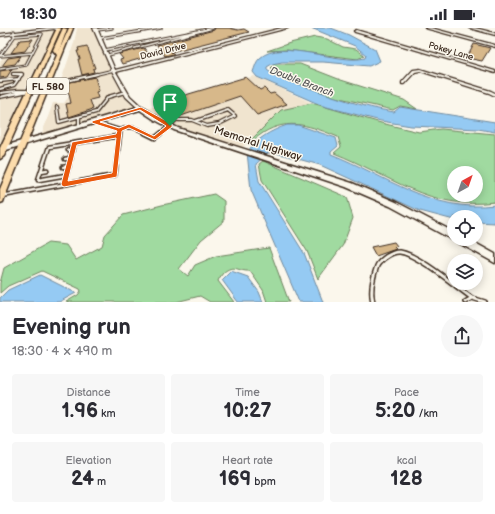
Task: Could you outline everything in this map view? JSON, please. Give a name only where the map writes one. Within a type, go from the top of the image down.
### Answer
[{"type":"main road","points":[[60,55],[56,50],[66,28]]},
{"type":"main road","name":"FL 580","points":[[1,198],[71,28]]},
{"type":"main road","name":"FL 580","points":[[1,152],[59,29]]},
{"type":"street","points":[[14,33],[29,28]]},
{"type":"street","points":[[0,34],[54,28],[59,29]]},
{"type":"street","name":"David Drive","points":[[114,71],[286,28]]},
{"type":"street","points":[[427,28],[495,46]]},
{"type":"street","points":[[471,28],[495,34]]},
{"type":"street","name":"Memorial Highway","points":[[96,29],[114,71],[128,97],[141,108],[170,126],[230,148],[349,185],[393,204],[447,232]]},
{"type":"street","name":"Pokey Lane","points":[[356,31],[495,72]]},
{"type":"street","points":[[403,83],[414,71],[420,70],[494,93]]},
{"type":"street","points":[[0,93],[17,90],[29,91]]},
{"type":"street","points":[[0,97],[29,91]]},
{"type":"street","points":[[1,152],[23,143],[141,108]]},
{"type":"street","points":[[472,246],[495,259]]},
{"type":"lane","points":[[96,29],[112,28]]},
{"type":"lane","points":[[101,38],[161,28]]},
{"type":"lane","points":[[106,50],[214,28]]},
{"type":"lane","points":[[108,55],[214,28]]},
{"type":"lane","points":[[0,56],[14,33],[42,34],[26,65],[0,69]]},
{"type":"lane","points":[[114,48],[116,53]]},
{"type":"lane","points":[[0,56],[32,53]]},
{"type":"lane","points":[[67,81],[114,71]]},
{"type":"lane","points":[[0,89],[16,85],[22,73],[13,74]]},
{"type":"lane","points":[[0,81],[20,79]]},
{"type":"lane","points":[[57,107],[59,122],[96,112],[108,97],[125,92]]},
{"type":"lane","points":[[160,103],[170,116],[180,120],[186,118],[210,126],[235,116],[228,110],[196,121]]},
{"type":"lane","points":[[78,116],[79,126]]},
{"type":"lane","points":[[94,122],[120,130],[125,127],[132,126],[155,138],[178,119]]},
{"type":"lane","points":[[1,198],[64,184],[115,175],[120,130]]},
{"type":"lane","points":[[66,175],[38,180],[49,147],[119,136]]},
{"type":"lane","points":[[64,184],[74,143]]},
{"type":"lane","points":[[68,150],[73,150]]},
{"type":"lane","points":[[47,154],[51,153]]},
{"type":"lane","points":[[65,159],[71,158]]},
{"type":"lane","points":[[44,162],[50,161]]},
{"type":"lane","points":[[63,167],[68,166]]},
{"type":"lane","points":[[41,171],[47,170]]},
{"type":"lane","points":[[372,302],[371,295],[374,274],[379,263],[391,254],[398,252],[418,260],[472,298],[485,302]]},
{"type":"lane","points":[[465,302],[472,298]]},
{"type":"shaded area","points":[[77,28],[93,28],[112,73],[125,98],[136,108],[41,136],[53,103],[64,103],[70,95],[67,92],[56,95],[74,43]]},
{"type":"shaded area","points":[[56,30],[25,89],[0,92],[0,62],[17,34]]},
{"type":"shaded area","points":[[254,76],[312,103],[281,110],[241,149],[178,127],[146,109]]},
{"type":"shaded area","points":[[23,94],[2,142],[0,143],[0,98]]},
{"type":"green space","points":[[315,37],[327,39],[343,47],[356,49],[364,55],[358,59],[287,50],[267,51],[290,43]]},
{"type":"green space","points":[[275,64],[300,64],[341,80],[404,100],[417,109],[400,106],[393,110],[335,97],[281,77],[271,68]]},
{"type":"green space","points":[[312,103],[381,123],[419,132],[441,129],[495,134],[495,202],[472,203],[461,202],[483,202],[483,166],[447,166],[447,200],[411,189],[334,153],[341,147],[338,137],[319,129],[291,124],[282,125],[263,133],[247,144],[281,110]]},
{"type":"green space","points":[[263,161],[347,197],[353,218],[343,245],[318,279],[307,251],[262,180],[259,164]]},
{"type":"green space","points":[[214,194],[224,201],[224,221],[201,240],[179,269],[188,276],[195,265],[216,256],[269,248],[289,302],[267,302],[263,290],[250,271],[233,268],[223,273],[218,281],[234,302],[210,302],[200,296],[176,302],[66,302],[78,295],[81,291],[80,289],[42,271],[8,286],[0,293],[0,283],[4,268],[48,243],[66,245],[76,260],[102,246],[105,235],[123,215]]},
{"type":"water","points":[[311,28],[331,28],[349,35],[375,49],[380,61],[369,66],[323,62],[282,62],[272,64],[267,67],[267,70],[288,81],[370,107],[394,112],[400,107],[495,122],[495,132],[478,129],[411,126],[381,121],[323,106],[257,77],[253,72],[257,62],[260,58],[269,53],[296,51],[341,58],[365,58],[366,55],[355,46]]},
{"type":"water","points":[[287,125],[298,125],[336,138],[338,146],[331,152],[331,154],[410,191],[430,198],[450,204],[472,206],[495,205],[495,223],[483,222],[483,210],[447,210],[447,218],[420,211],[320,165],[276,153],[268,153],[256,164],[259,181],[304,253],[323,302],[299,302],[251,190],[247,152],[256,143],[275,130]]},
{"type":"water","points":[[231,271],[248,277],[259,292],[263,302],[238,302],[222,280]]},
{"type":"water","points":[[40,275],[76,293],[59,302],[0,302],[0,298],[8,290]]},
{"type":"building","points":[[215,28],[229,28],[238,30],[244,29],[249,32],[171,52],[174,54],[165,56],[157,45],[214,30]]},
{"type":"building","points":[[33,39],[25,51],[11,53],[20,40]]},
{"type":"building","points":[[474,44],[490,48],[482,61],[467,58]]},
{"type":"building","points":[[87,46],[95,68],[93,69],[94,72],[82,75],[78,59],[80,59],[77,51],[79,51],[78,48]]},
{"type":"building","points":[[144,48],[150,56],[122,64],[120,60],[123,59],[119,54]]},
{"type":"building","points":[[21,56],[15,64],[2,66],[8,58]]},
{"type":"building","points":[[12,69],[7,77],[0,78],[0,71]]},
{"type":"building","points":[[95,77],[99,91],[96,92],[98,98],[90,100],[93,109],[69,117],[66,104],[71,103],[68,90],[65,91],[65,83]]},
{"type":"building","points":[[246,77],[260,90],[264,88],[270,94],[274,93],[287,104],[257,115],[240,96],[178,117],[168,100],[175,98],[167,89],[173,87],[182,96]]},
{"type":"building","points":[[394,242],[397,246],[394,247],[396,249],[376,256],[371,247]]},
{"type":"route","points":[[170,126],[155,138],[132,126],[129,126],[120,130],[119,136],[74,143],[64,184],[115,175],[120,130],[94,122],[141,108],[157,120],[170,126]]},
{"type":"water label","name":"Double Branch","points":[[302,81]]}]
